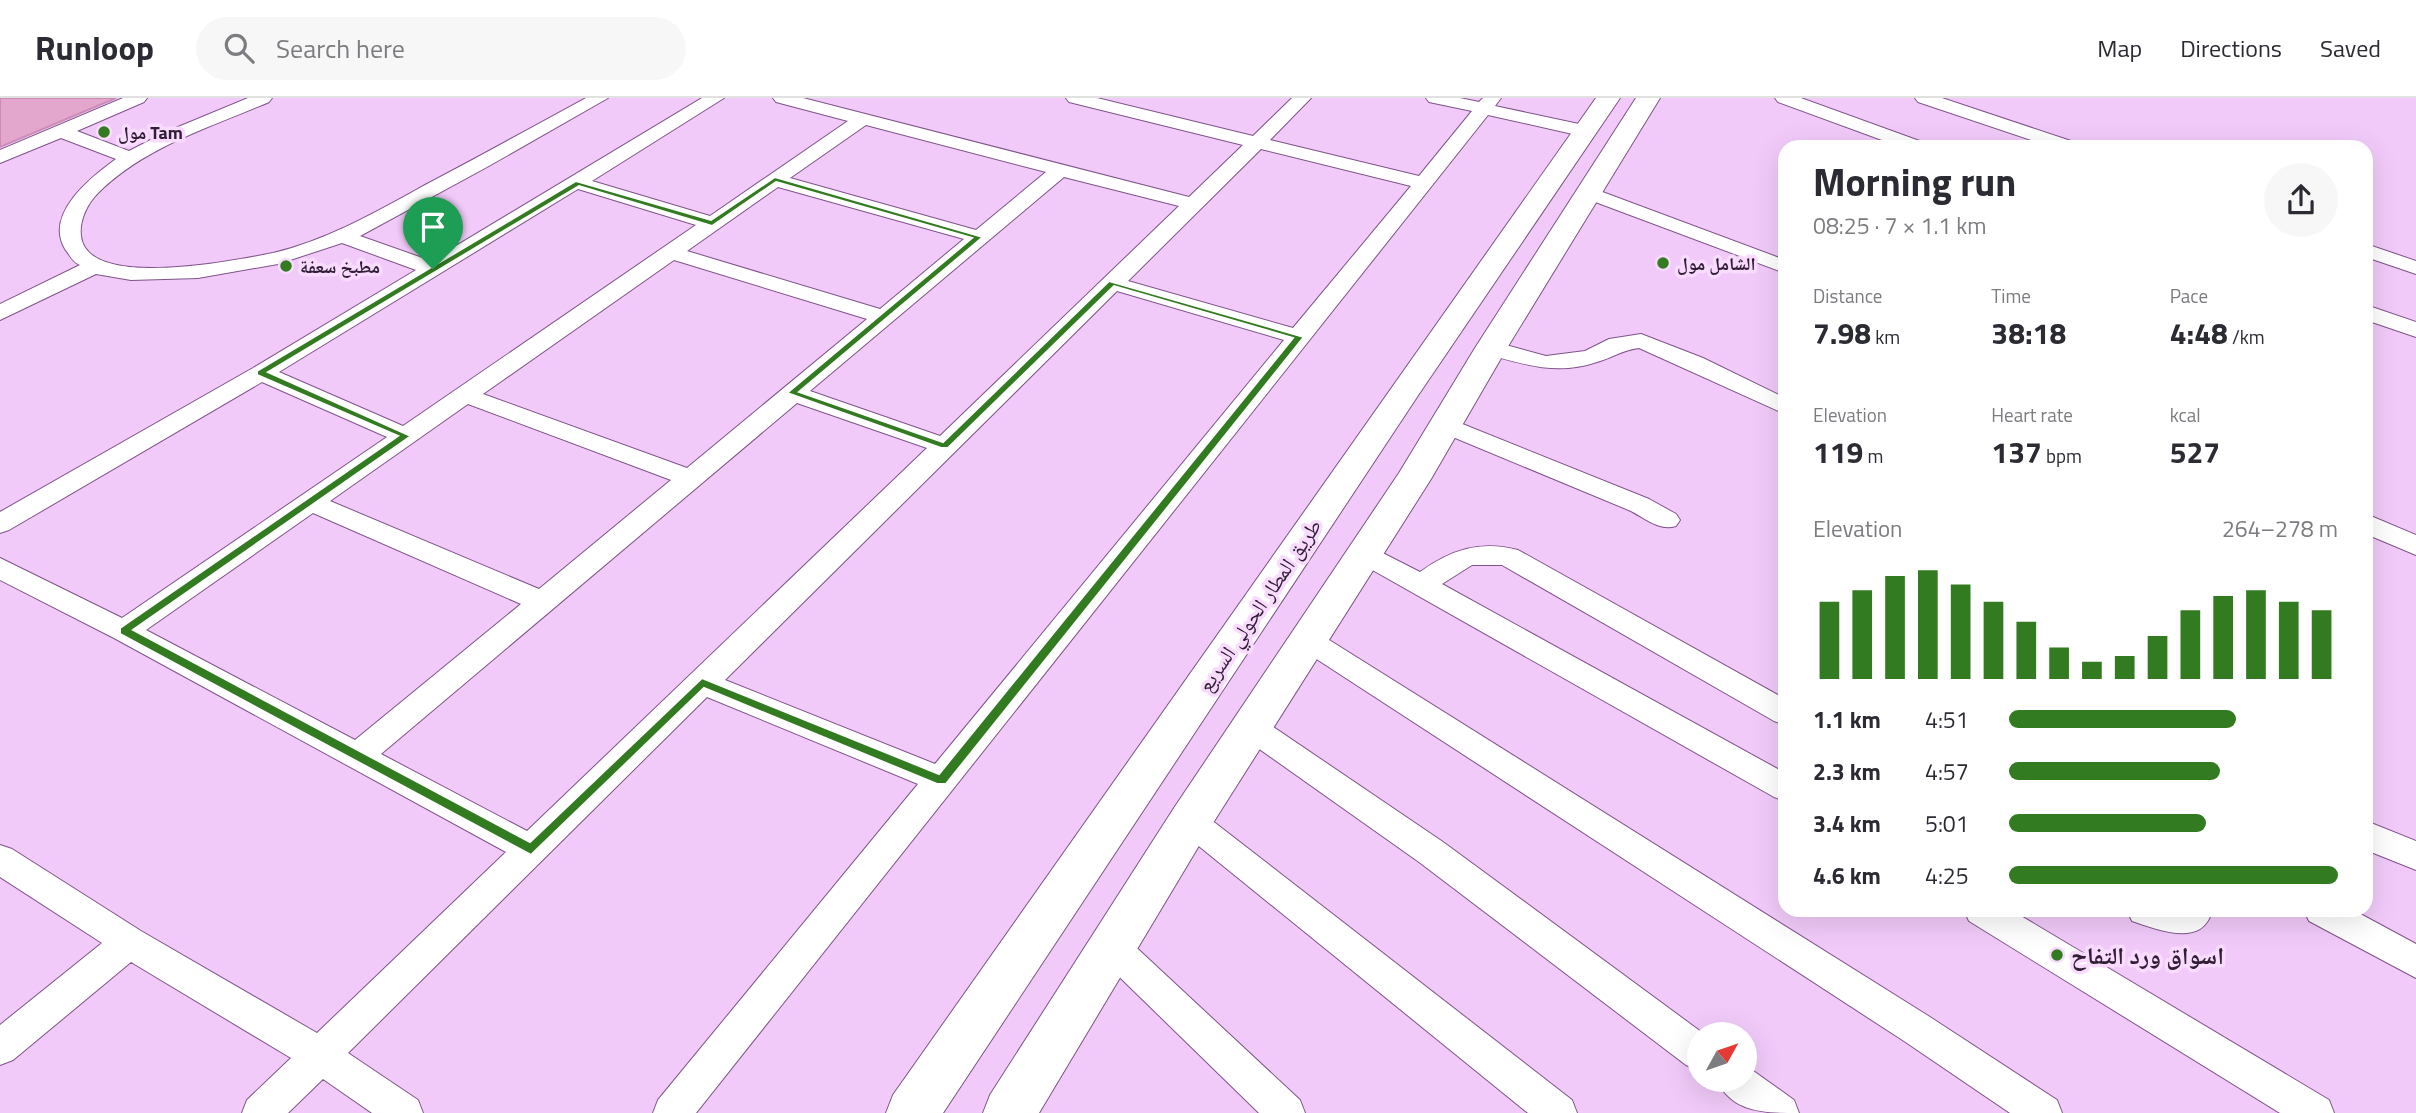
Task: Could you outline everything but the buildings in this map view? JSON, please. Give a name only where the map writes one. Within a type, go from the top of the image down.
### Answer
[{"type":"highway","name":"طريق المطار الحولي السريع","points":[[912,1113],[1403,393],[1608,98]]},
{"type":"highway","points":[[1009,1113],[1190,821],[1413,479],[1491,348],[1648,98]]},
{"type":"highway","points":[[1403,393],[1450,417]]},
{"type":"highway","points":[[1358,460],[1389,464],[1413,479]]},
{"type":"street","points":[[0,157],[138,98]]},
{"type":"street","points":[[263,98],[132,159],[91,189],[77,207],[69,230],[72,247],[82,260],[93,267],[112,272],[186,272],[276,258],[311,249],[344,236],[599,98]]},
{"type":"street","points":[[0,524],[261,373],[715,98]]},
{"type":"street","points":[[782,98],[1193,204]]},
{"type":"street","points":[[1075,98],[1424,183]]},
{"type":"street","points":[[1131,112],[1147,98]]},
{"type":"street","points":[[261,1113],[1301,98]]},
{"type":"street","points":[[1435,98],[1488,103],[1586,131]]},
{"type":"street","points":[[1784,98],[1899,140]]},
{"type":"street","points":[[1924,98],[2049,140]]},
{"type":"street","points":[[672,1113],[1488,103]]},
{"type":"street","points":[[124,631],[863,119]]},
{"type":"street","points":[[60,131],[132,159]]},
{"type":"street","points":[[358,756],[1060,170]]},
{"type":"street","points":[[775,180],[979,237]]},
{"type":"street","points":[[578,183],[712,223]]},
{"type":"street","points":[[1588,193],[1778,264]]},
{"type":"street","points":[[344,236],[433,269]]},
{"type":"street","points":[[670,252],[884,317]]},
{"type":"street","points":[[2373,253],[2416,268]]},
{"type":"street","points":[[0,313],[93,267]]},
{"type":"street","points":[[1112,282],[1299,337]]},
{"type":"street","points":[[2373,315],[2416,330]]},
{"type":"street","points":[[1491,348],[1546,363],[1591,357],[1617,344],[1641,341],[1695,363],[1778,404]]},
{"type":"street","points":[[261,373],[406,436]]},
{"type":"street","points":[[792,393],[945,446]]},
{"type":"street","points":[[465,395],[690,478]]},
{"type":"street","points":[[1450,417],[1667,520]]},
{"type":"street","points":[[310,502],[542,601]]},
{"type":"street","points":[[2373,526],[2416,546]]},
{"type":"street","points":[[1363,552],[1778,784]]},
{"type":"street","points":[[1422,584],[1466,555],[1485,552],[1508,556],[1778,709]]},
{"type":"street","points":[[0,568],[124,631],[531,849]]},
{"type":"street","points":[[1308,640],[1917,1029],[2043,1113]]},
{"type":"street","points":[[702,683],[941,780]]},
{"type":"street","points":[[1252,728],[1431,852],[1687,1044]]},
{"type":"street","points":[[1190,821],[1558,1113]]},
{"type":"street","points":[[2373,838],[2416,856]]},
{"type":"street","points":[[0,859],[130,942],[320,1055],[404,1113]]},
{"type":"street","points":[[1993,917],[2315,1113]]},
{"type":"street","points":[[2333,917],[2416,962]]},
{"type":"street","points":[[0,1048],[130,942]]},
{"type":"street","points":[[1113,948],[1286,1113]]},
{"type":"street","points":[[1752,1092],[1780,1113]]},
{"type":"place","name":"مول Tam","points":[[104,132]]},
{"type":"place","name":"الشامل مول","points":[[1663,263]]},
{"type":"place","name":"مطبخ سعفة","points":[[286,266]]},
{"type":"place","name":"اسواق ورد التفاح","points":[[2057,955]]},
{"type":"route","points":[[775,180],[979,237],[792,393],[945,446],[1112,282],[1299,337],[941,780],[702,683],[531,849],[124,631],[406,436],[261,373],[433,269],[578,183],[712,223],[775,180]]}]
